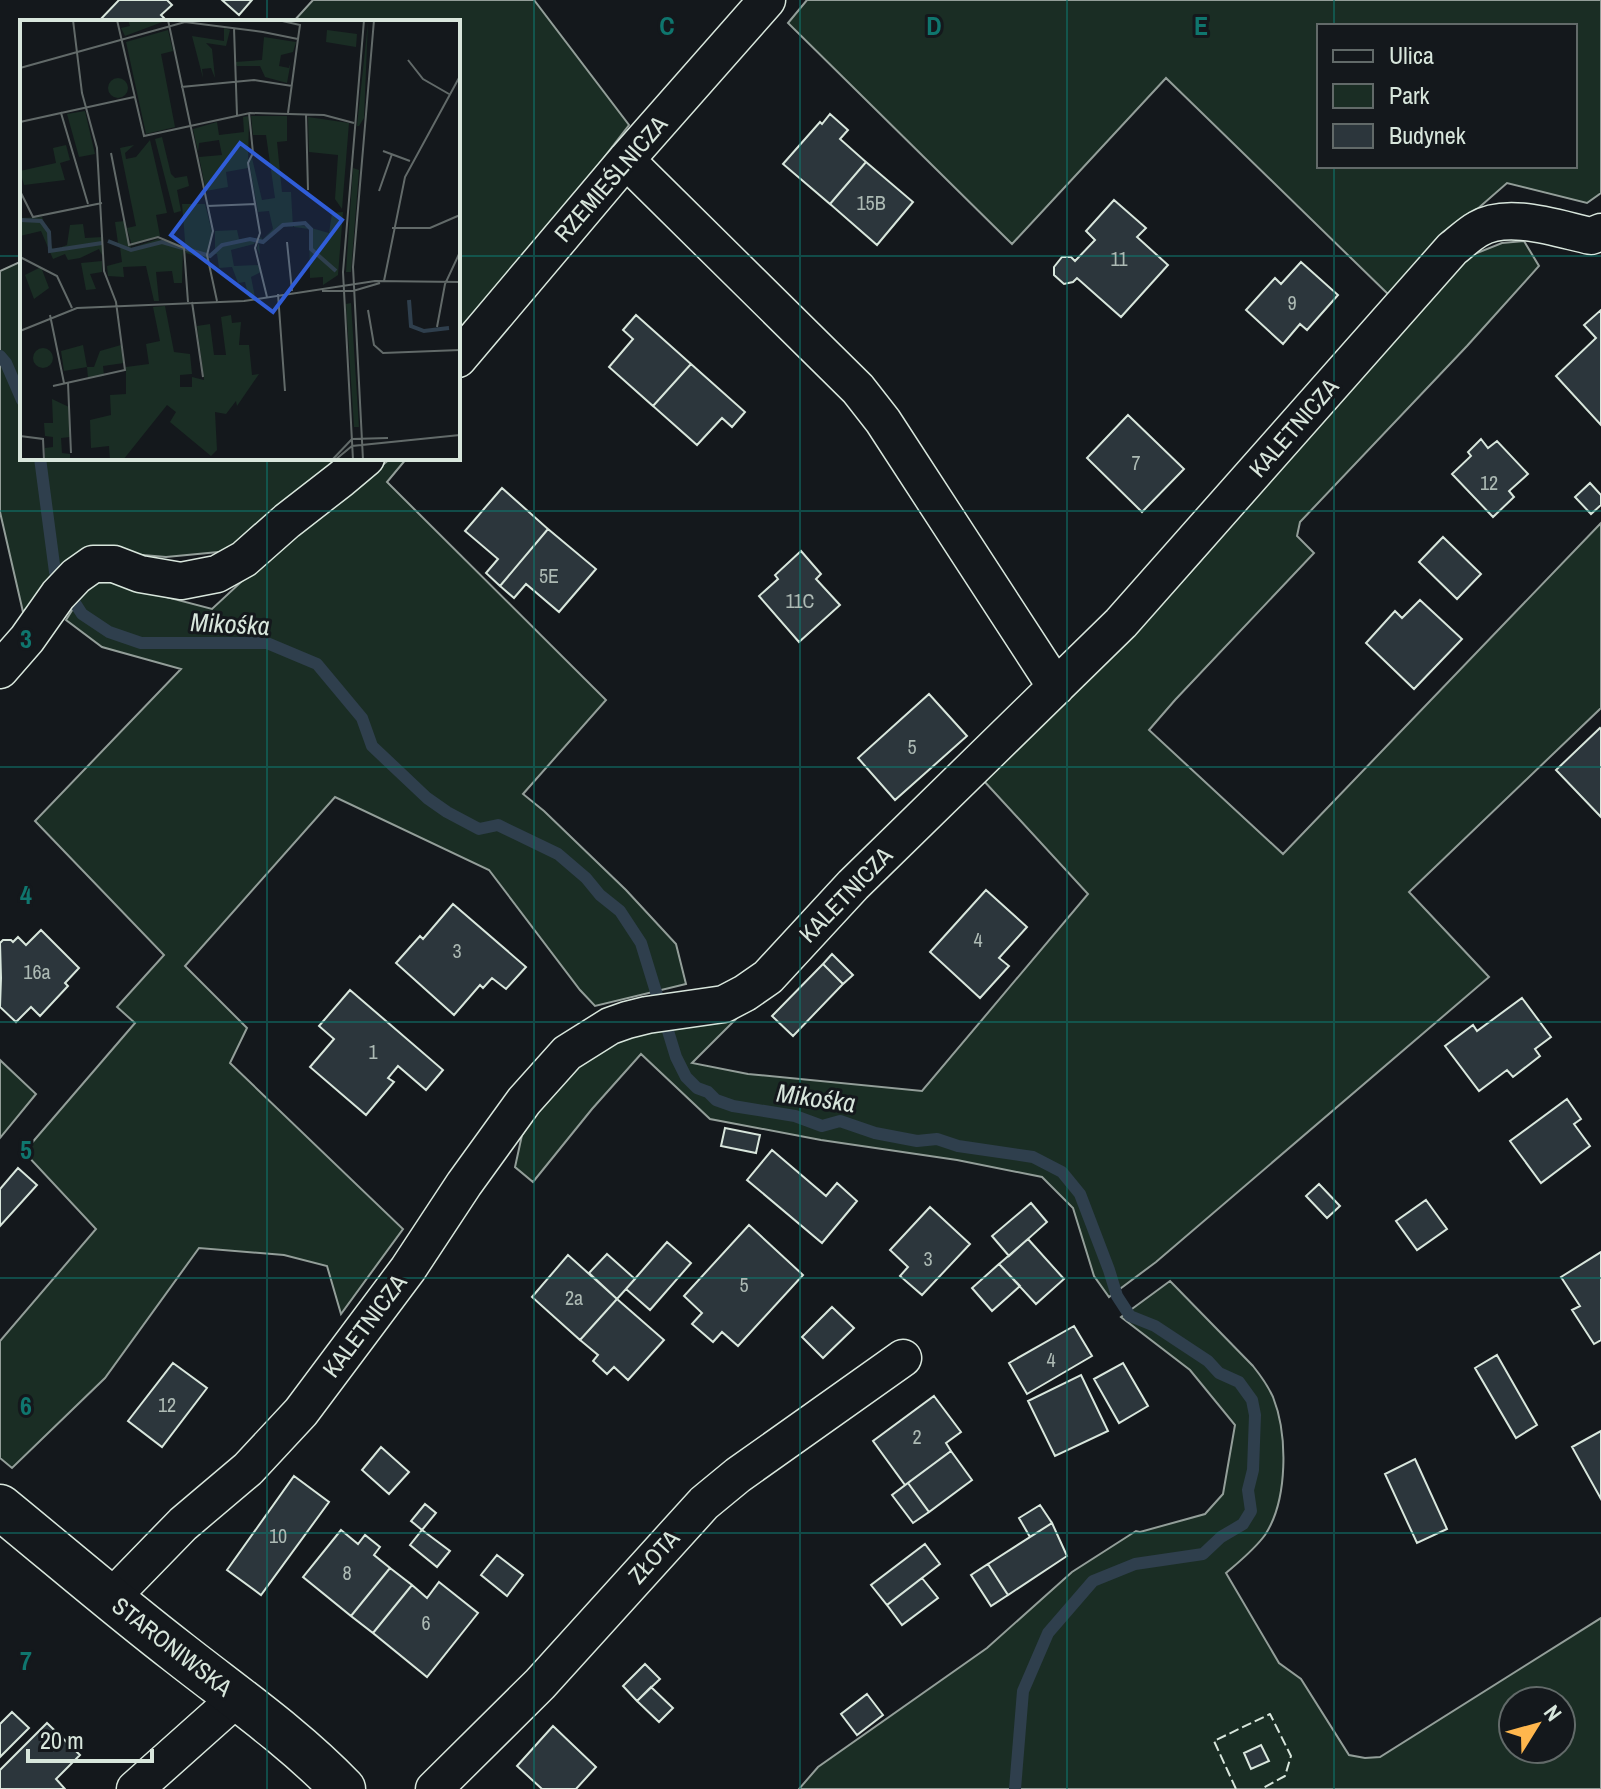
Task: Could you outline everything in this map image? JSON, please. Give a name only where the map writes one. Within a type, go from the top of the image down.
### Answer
[{"type":"street","name":"RZEMIEŚLNICZA","points":[[460,357],[626,160],[767,0]]},
{"type":"street","points":[[626,160],[858,389],[883,421],[1056,687]]},
{"type":"street","name":"KALETNICZA","points":[[110,1599],[183,1524],[248,1469],[301,1412],[408,1269],[524,1101],[567,1053],[610,1026],[664,1012],[724,1004],[768,977],[853,885],[1121,623],[1452,249],[1478,228],[1496,222],[1516,221],[1591,236],[1601,232]]},
{"type":"street","points":[[0,670],[67,585],[93,564],[114,564],[140,574],[181,581],[217,574],[244,559],[363,460]]},
{"type":"street","name":"ZŁOTA","points":[[434,1789],[540,1684],[704,1503],[738,1475],[903,1358]]},
{"type":"street","name":"STARONIWSKA","points":[[0,1507],[326,1771],[343,1789]]},
{"type":"street","points":[[135,1789],[237,1698]]},
{"type":"green space","points":[[313,0],[534,0],[629,125],[572,199],[460,333],[460,20],[295,20]]},
{"type":"green space","points":[[807,0],[1601,0],[1601,193],[1587,203],[1507,183],[1435,246],[1391,297],[1166,78],[1012,244],[788,23]]},
{"type":"green space","points":[[1524,241],[1539,266],[1300,522],[1297,536],[1314,553],[1149,730],[1283,854],[1601,523],[1601,708],[1409,892],[1489,977],[1156,1262],[1109,1297],[1094,1276],[1073,1208],[1042,1177],[710,1119],[641,1054],[533,1182],[515,1167],[522,1135],[547,1098],[575,1066],[631,1032],[745,1010],[692,1063],[748,1074],[922,1091],[1088,894],[983,780],[1118,650],[1196,566],[1462,259],[1502,243]]},
{"type":"green space","points":[[20,262],[20,460],[343,460],[229,551],[166,557],[85,550],[23,612],[0,512],[0,271]]},
{"type":"green space","points":[[389,460],[405,460],[387,482],[606,700],[523,794],[626,890],[676,944],[686,984],[595,1006],[489,870],[335,797],[185,966],[247,1028],[230,1063],[403,1229],[341,1314],[327,1266],[284,1255],[199,1248],[105,1378],[12,1468],[0,1458],[0,1341],[96,1229],[24,1152],[135,1023],[117,1007],[164,955],[35,821],[181,669],[102,647],[66,620],[89,583],[109,582],[212,609],[270,555]]},
{"type":"green space","points":[[0,1060],[36,1094],[0,1138]]},
{"type":"green space","points":[[1170,1281],[1253,1366],[1271,1393],[1278,1412],[1283,1448],[1278,1504],[1265,1535],[1226,1573],[1279,1663],[1301,1679],[1349,1755],[1380,1757],[1601,1618],[1601,1789],[799,1789],[818,1767],[987,1648],[1072,1572],[1136,1531],[1205,1514],[1223,1494],[1235,1425],[1190,1370],[1121,1317]]},
{"type":"building","points":[[119,0],[167,0],[172,5],[161,15],[166,20],[100,20]]},
{"type":"building","points":[[222,0],[252,0],[239,15]]},
{"type":"building","points":[[830,114],[848,130],[840,139],[866,162],[830,204],[783,164]]},
{"type":"building","points":[[866,162],[913,202],[877,245],[830,204]]},
{"type":"building","points":[[1114,200],[1146,228],[1137,237],[1168,265],[1121,317],[1077,278],[1064,284],[1054,275],[1054,267],[1062,257],[1071,257],[1075,261],[1095,240],[1086,231]]},
{"type":"building","points":[[1301,262],[1338,295],[1307,330],[1300,324],[1283,344],[1246,310],[1275,278],[1281,284]]},
{"type":"building","points":[[1601,310],[1601,425],[1556,376],[1596,338],[1584,325]]},
{"type":"building","points":[[636,315],[691,364],[653,406],[609,367],[633,339],[623,330]]},
{"type":"building","points":[[691,364],[745,412],[732,427],[722,418],[697,445],[653,406]]},
{"type":"building","points":[[1128,415],[1184,469],[1142,512],[1087,458]]},
{"type":"building","points":[[1481,439],[1488,448],[1497,441],[1528,474],[1509,491],[1514,497],[1493,517],[1452,474],[1471,456],[1468,452]]},
{"type":"building","points":[[1590,483],[1601,495],[1601,505],[1591,514],[1575,497]]},
{"type":"building","points":[[502,488],[548,529],[500,586],[486,573],[498,559],[465,531]]},
{"type":"building","points":[[548,529],[596,569],[559,612],[526,584],[514,598],[500,586]]},
{"type":"building","points":[[1443,537],[1481,574],[1457,599],[1419,562]]},
{"type":"building","points":[[801,551],[821,574],[816,579],[840,605],[799,642],[759,596],[778,579],[775,575]]},
{"type":"building","points":[[1420,600],[1462,639],[1414,689],[1366,643],[1395,611],[1402,618]]},
{"type":"building","points":[[929,694],[967,736],[895,800],[858,758]]},
{"type":"building","points":[[1601,729],[1601,817],[1556,770]]},
{"type":"building","points":[[986,890],[1027,927],[999,958],[1009,966],[980,998],[930,952]]},
{"type":"building","points":[[453,904],[526,967],[506,989],[492,978],[483,988],[480,985],[454,1015],[396,963],[420,936],[423,939]]},
{"type":"building","points":[[41,930],[79,968],[65,983],[68,986],[40,1016],[31,1007],[16,1022],[0,1007],[0,943],[3,940],[13,942],[18,937],[26,945]]},
{"type":"building","points":[[832,954],[853,975],[843,984],[823,964]]},
{"type":"building","points":[[823,964],[843,984],[793,1036],[772,1016]]},
{"type":"building","points":[[350,990],[443,1070],[426,1090],[398,1066],[388,1078],[394,1082],[366,1115],[310,1067],[334,1039],[319,1026]]},
{"type":"building","points":[[1522,998],[1551,1037],[1535,1049],[1540,1056],[1513,1077],[1507,1070],[1479,1091],[1445,1046],[1473,1025],[1477,1031]]},
{"type":"building","points":[[1567,1099],[1581,1119],[1574,1124],[1590,1146],[1541,1183],[1510,1141]]},
{"type":"building","points":[[725,1128],[760,1135],[756,1153],[721,1146]]},
{"type":"building","points":[[772,1150],[826,1196],[837,1183],[857,1201],[822,1243],[747,1180]]},
{"type":"building","points":[[18,1168],[37,1185],[0,1226],[0,1189]]},
{"type":"building","points":[[1319,1184],[1340,1206],[1327,1218],[1306,1196]]},
{"type":"building","points":[[1426,1200],[1447,1229],[1417,1250],[1396,1221]]},
{"type":"building","points":[[1031,1203],[1047,1222],[1009,1256],[992,1236]]},
{"type":"building","points":[[930,1207],[970,1244],[922,1295],[900,1276],[908,1267],[890,1250]]},
{"type":"building","points":[[749,1225],[803,1275],[738,1346],[722,1332],[713,1342],[692,1324],[702,1313],[684,1296]]},
{"type":"building","points":[[1028,1239],[1064,1279],[1036,1304],[999,1264]]},
{"type":"building","points":[[667,1242],[691,1263],[650,1310],[626,1289]]},
{"type":"building","points":[[1601,1252],[1601,1340],[1594,1344],[1572,1310],[1580,1306],[1561,1277]]},
{"type":"building","points":[[607,1254],[635,1279],[617,1299],[589,1273]]},
{"type":"building","points":[[568,1255],[617,1299],[580,1340],[532,1297]]},
{"type":"building","points":[[999,1264],[1020,1286],[992,1311],[972,1288]]},
{"type":"building","points":[[617,1299],[664,1340],[628,1380],[614,1367],[607,1374],[593,1361],[598,1355],[580,1340]]},
{"type":"building","points":[[832,1307],[854,1328],[823,1358],[802,1337]]},
{"type":"building","points":[[1074,1326],[1092,1356],[1027,1394],[1009,1363]]},
{"type":"building","points":[[1497,1355],[1537,1425],[1516,1438],[1475,1368]]},
{"type":"building","points":[[173,1363],[207,1388],[162,1447],[128,1421]]},
{"type":"building","points":[[1123,1363],[1148,1406],[1119,1423],[1094,1379]]},
{"type":"building","points":[[1081,1375],[1108,1431],[1055,1456],[1028,1401]]},
{"type":"building","points":[[934,1396],[961,1432],[946,1443],[951,1451],[905,1485],[873,1441]]},
{"type":"building","points":[[1601,1431],[1601,1499],[1572,1447]]},
{"type":"building","points":[[381,1447],[409,1472],[389,1494],[362,1470]]},
{"type":"building","points":[[951,1451],[972,1480],[929,1512],[908,1483]]},
{"type":"building","points":[[1415,1459],[1447,1529],[1417,1543],[1385,1474]]},
{"type":"building","points":[[294,1476],[329,1502],[261,1595],[227,1570]]},
{"type":"building","points":[[908,1483],[929,1512],[913,1523],[892,1495]]},
{"type":"building","points":[[425,1504],[436,1513],[422,1530],[411,1521]]},
{"type":"building","points":[[1040,1505],[1052,1523],[1030,1537],[1019,1518]]},
{"type":"building","points":[[1052,1523],[1067,1556],[1008,1595],[988,1564]]},
{"type":"building","points":[[341,1530],[358,1544],[365,1535],[380,1547],[374,1555],[390,1568],[351,1616],[303,1577]]},
{"type":"building","points":[[422,1530],[450,1551],[437,1567],[410,1545]]},
{"type":"building","points":[[925,1544],[940,1564],[887,1605],[871,1585]]},
{"type":"building","points":[[497,1555],[523,1575],[507,1596],[481,1575]]},
{"type":"building","points":[[988,1564],[1008,1595],[991,1606],[971,1575]]},
{"type":"building","points":[[390,1568],[412,1585],[373,1633],[351,1616]]},
{"type":"building","points":[[922,1578],[938,1598],[902,1625],[887,1605]]},
{"type":"building","points":[[439,1582],[478,1613],[427,1677],[373,1633],[412,1585],[427,1598]]},
{"type":"building","points":[[645,1664],[660,1679],[637,1701],[623,1686]]},
{"type":"building","points":[[651,1687],[673,1708],[659,1722],[637,1701]]},
{"type":"building","points":[[867,1694],[883,1715],[857,1735],[841,1714]]},
{"type":"building","points":[[12,1712],[29,1728],[0,1757],[0,1724]]},
{"type":"building","points":[[47,1723],[80,1755],[56,1779],[65,1789],[0,1789],[0,1770]]},
{"type":"building","points":[[553,1726],[596,1767],[576,1789],[542,1789],[517,1766]]},
{"type":"building","points":[[1261,1745],[1269,1761],[1251,1769],[1244,1753]]},
{"type":"waterway","name":"Mikośka","points":[[0,356],[20,395]]},
{"type":"waterway","name":"Mikośka","points":[[40,460],[55,572],[82,614],[109,632],[141,643],[267,643],[317,664],[362,718],[372,746],[427,798],[479,829],[498,825],[558,854],[620,911],[641,943],[676,1057],[686,1077],[697,1088],[733,1106],[795,1116],[822,1126],[840,1121],[875,1133],[917,1141],[937,1139],[958,1146],[1033,1157],[1062,1172],[1080,1194],[1117,1296],[1130,1316],[1155,1326],[1208,1361],[1219,1373],[1239,1382],[1252,1400],[1255,1415],[1253,1470],[1248,1490],[1251,1511],[1243,1524],[1221,1537],[1203,1554],[1135,1564],[1093,1581],[1048,1633],[1023,1691],[1015,1789]]},
{"type":"fence","points":[[1236,1789],[1214,1741],[1270,1714],[1291,1756],[1285,1776],[1261,1789]]}]
